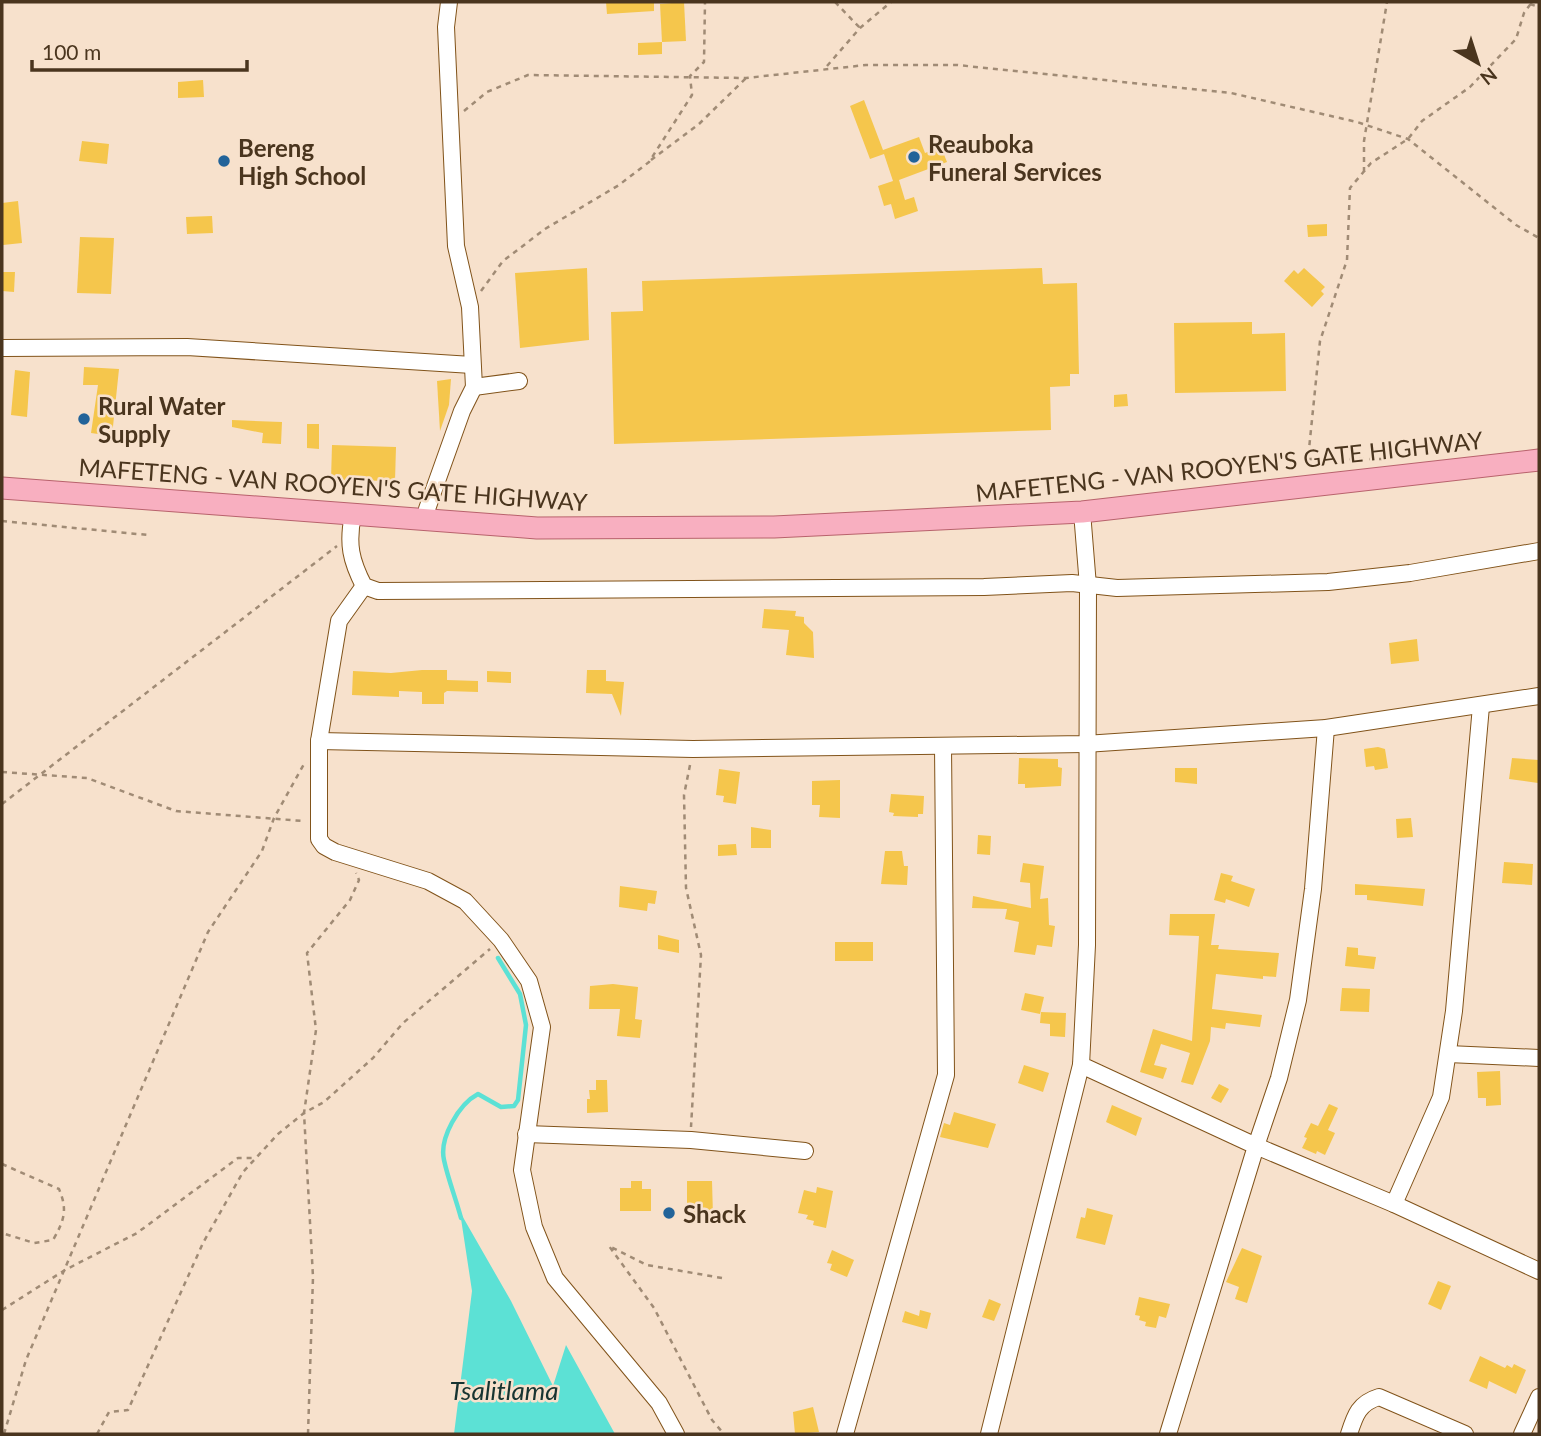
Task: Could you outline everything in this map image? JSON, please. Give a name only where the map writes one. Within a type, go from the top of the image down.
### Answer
[{"type":"main road","name":"MAFETENG - VAN ROOYEN'S GATE HIGHWAY","points":[[2,488],[537,528],[774,527],[1082,512],[1539,460]]},
{"type":"street","points":[[427,518],[462,411],[474,387],[470,307],[456,246],[453,120],[446,27],[449,2]]},
{"type":"street","points":[[2,348],[187,347],[472,365]]},
{"type":"street","points":[[474,387],[519,381]]},
{"type":"street","points":[[989,1434],[1081,1065],[1087,945],[1085,744],[1088,586],[1082,512]]},
{"type":"street","points":[[353,515],[348,538],[351,562],[364,586],[378,591],[984,587],[1072,583],[1117,588],[1328,582],[1410,573],[1539,551]]},
{"type":"street","points":[[364,586],[339,621],[319,741],[319,839],[324,846],[438,886],[465,901],[500,940],[529,981],[542,1027],[522,1170],[534,1227],[555,1278],[659,1403],[676,1434]]},
{"type":"street","points":[[319,741],[693,749],[1085,744],[1326,728],[1539,696]]},
{"type":"street","points":[[1394,1204],[1441,1097],[1448,1054],[1481,706]]},
{"type":"street","points":[[1168,1434],[1279,1079],[1298,1000],[1312,889],[1326,728]]},
{"type":"street","points":[[845,1434],[946,1075],[943,746]]},
{"type":"street","points":[[1448,1054],[1539,1058]]},
{"type":"street","points":[[1081,1065],[1539,1271]]},
{"type":"street","points":[[526,1134],[691,1140],[806,1151]]},
{"type":"street","points":[[1349,1434],[1356,1412],[1367,1400],[1379,1396],[1465,1434]]},
{"type":"street","points":[[1522,1434],[1539,1397]]},
{"type":"path","points":[[690,76],[704,62],[705,2]]},
{"type":"path","points":[[835,2],[860,28]]},
{"type":"path","points":[[826,67],[860,28],[891,2]]},
{"type":"path","points":[[1364,172],[1367,125],[1387,2]]},
{"type":"path","points":[[1385,459],[1308,459],[1320,341],[1347,260],[1350,188],[1371,163],[1408,139],[1422,121],[1471,87],[1516,39],[1531,3],[1539,6]]},
{"type":"path","points":[[453,120],[487,92],[528,75],[746,78],[826,67],[957,65],[1231,93],[1367,125],[1408,139],[1516,225],[1539,238]]},
{"type":"path","points":[[649,162],[692,94],[690,76]]},
{"type":"path","points":[[470,307],[503,261],[545,229],[619,185],[699,124],[746,78]]},
{"type":"path","points":[[2,521],[148,535]]},
{"type":"path","points":[[2,804],[46,773],[348,538]]},
{"type":"path","points":[[4,1434],[26,1360],[208,932],[262,851],[274,818],[319,741]]},
{"type":"path","points":[[691,1140],[701,955],[686,888],[684,795],[693,749]]},
{"type":"path","points":[[2,772],[46,773],[87,778],[176,811],[317,821]]},
{"type":"path","points":[[308,1434],[313,1277],[304,1112],[316,1030],[307,953],[350,900],[359,880],[354,869]]},
{"type":"path","points":[[97,1434],[109,1412],[128,1410],[203,1243],[243,1172],[304,1112],[334,1093],[373,1058],[403,1023],[457,980],[500,940]]},
{"type":"path","points":[[2,1310],[65,1270],[136,1233],[238,1158],[255,1158]]},
{"type":"path","points":[[2,1164],[59,1189],[65,1203],[65,1219],[53,1240],[34,1243],[2,1233]]},
{"type":"path","points":[[722,1278],[647,1265],[609,1246],[654,1308],[712,1420],[724,1434]]},
{"type":"water","name":"Tsalitlama","points":[[460,1212],[511,1301],[553,1386],[566,1345],[615,1434],[454,1434],[472,1291]]},
{"type":"building","points":[[606,2],[654,2],[654,11],[607,14]]},
{"type":"building","points":[[684,2],[686,41],[662,42],[660,4]]},
{"type":"building","points":[[662,42],[662,54],[638,55],[638,43]]},
{"type":"building","points":[[203,80],[204,97],[178,98],[178,82]]},
{"type":"building","points":[[864,100],[883,150],[919,137],[925,153],[941,147],[947,162],[899,180],[905,200],[914,197],[918,211],[895,219],[891,204],[884,206],[878,186],[893,181],[884,154],[870,159],[850,106]]},
{"type":"building","points":[[82,141],[109,144],[107,164],[79,161]]},
{"type":"building","points":[[18,201],[22,243],[3,245],[2,203]]},
{"type":"building","points":[[212,216],[213,233],[187,234],[186,217]]},
{"type":"building","points":[[1327,224],[1327,236],[1308,237],[1307,225]]},
{"type":"building","points":[[80,237],[114,238],[111,294],[77,293]]},
{"type":"building","points":[[587,268],[589,340],[520,348],[515,273]]},
{"type":"building","points":[[1042,268],[1043,284],[1077,283],[1079,374],[1070,374],[1070,386],[1050,387],[1051,430],[614,444],[611,312],[643,311],[642,281]]},
{"type":"building","points":[[1304,268],[1325,287],[1321,291],[1324,294],[1312,307],[1284,281],[1294,270],[1298,274]]},
{"type":"building","points":[[2,272],[15,272],[14,292],[2,291]]},
{"type":"building","points":[[1252,322],[1252,334],[1285,333],[1286,391],[1175,393],[1174,323]]},
{"type":"building","points":[[84,367],[119,369],[112,436],[91,433],[98,385],[83,385]]},
{"type":"building","points":[[15,370],[30,372],[27,417],[11,415]]},
{"type":"building","points":[[451,379],[449,405],[440,431],[437,381]]},
{"type":"building","points":[[1127,394],[1128,406],[1114,407],[1114,395]]},
{"type":"building","points":[[232,420],[282,422],[281,444],[262,443],[263,433],[232,427]]},
{"type":"building","points":[[307,424],[319,424],[319,449],[307,448]]},
{"type":"building","points":[[332,445],[396,447],[395,481],[331,480]]},
{"type":"building","points":[[764,609],[796,611],[795,616],[804,617],[804,623],[813,632],[814,658],[786,655],[789,630],[762,628]]},
{"type":"building","points":[[1417,639],[1419,661],[1391,664],[1389,643]]},
{"type":"building","points":[[447,670],[447,680],[478,681],[478,692],[447,691],[444,693],[444,704],[422,704],[422,692],[399,691],[399,697],[352,695],[353,671],[391,673]]},
{"type":"building","points":[[587,670],[606,670],[606,681],[624,682],[621,716],[612,694],[586,693]]},
{"type":"building","points":[[487,671],[511,672],[511,683],[487,682]]},
{"type":"building","points":[[1364,749],[1385,749],[1388,768],[1375,770],[1374,766],[1366,767]]},
{"type":"building","points":[[1019,758],[1058,759],[1058,767],[1062,768],[1061,786],[1025,788],[1025,784],[1018,784]]},
{"type":"building","points":[[1512,758],[1539,760],[1538,783],[1509,779]]},
{"type":"building","points":[[1175,768],[1197,768],[1197,784],[1175,782]]},
{"type":"building","points":[[719,769],[740,772],[736,804],[723,802],[724,796],[716,795]]},
{"type":"building","points":[[840,780],[840,818],[819,817],[820,805],[812,805],[812,781]]},
{"type":"building","points":[[891,794],[924,796],[923,814],[918,814],[918,817],[893,816],[894,813],[889,812]]},
{"type":"building","points":[[1411,818],[1413,837],[1397,838],[1396,819]]},
{"type":"building","points":[[751,827],[771,830],[771,848],[751,848]]},
{"type":"building","points":[[978,835],[991,836],[990,855],[977,854]]},
{"type":"building","points":[[736,844],[737,855],[718,856],[718,845]]},
{"type":"building","points":[[885,851],[902,851],[904,866],[908,866],[907,885],[881,884]]},
{"type":"building","points":[[1504,862],[1533,864],[1532,885],[1502,883]]},
{"type":"building","points":[[1023,863],[1044,866],[1040,899],[1048,898],[1049,925],[1055,926],[1052,947],[1037,945],[1035,955],[1014,952],[1019,922],[1005,919],[1007,909],[972,908],[973,896],[1031,908],[1030,883],[1020,882]]},
{"type":"building","points":[[1221,873],[1233,876],[1231,881],[1255,889],[1249,907],[1226,899],[1225,903],[1214,900]]},
{"type":"building","points":[[1355,884],[1425,889],[1423,906],[1367,900],[1367,895],[1355,895]]},
{"type":"building","points":[[620,886],[657,891],[655,904],[648,903],[647,911],[619,907]]},
{"type":"building","points":[[1170,914],[1215,914],[1211,945],[1219,945],[1218,949],[1279,953],[1276,977],[1263,976],[1263,979],[1216,974],[1212,1009],[1262,1015],[1260,1027],[1226,1023],[1225,1029],[1211,1027],[1210,1041],[1193,1085],[1181,1082],[1190,1053],[1161,1044],[1154,1065],[1167,1068],[1163,1079],[1140,1072],[1153,1029],[1192,1041],[1199,936],[1169,935]]},
{"type":"building","points":[[658,935],[679,940],[679,953],[658,949]]},
{"type":"building","points":[[835,942],[873,942],[873,961],[835,961]]},
{"type":"building","points":[[1347,947],[1358,948],[1358,955],[1376,957],[1374,969],[1345,966]]},
{"type":"building","points":[[613,984],[638,987],[635,1019],[642,1020],[640,1038],[617,1036],[620,1009],[589,1009],[590,986]]},
{"type":"building","points":[[1342,988],[1370,989],[1369,1012],[1340,1011]]},
{"type":"building","points":[[1025,993],[1044,997],[1040,1014],[1021,1010]]},
{"type":"building","points":[[1041,1012],[1066,1013],[1065,1037],[1050,1036],[1050,1024],[1040,1023]]},
{"type":"building","points":[[1024,1065],[1049,1073],[1043,1092],[1018,1083]]},
{"type":"building","points":[[1500,1071],[1501,1105],[1486,1106],[1486,1098],[1478,1098],[1477,1072]]},
{"type":"building","points":[[596,1080],[607,1080],[608,1112],[587,1113],[589,1090],[596,1090]]},
{"type":"building","points":[[1219,1084],[1229,1089],[1221,1103],[1211,1098]]},
{"type":"building","points":[[1329,1104],[1338,1108],[1328,1130],[1335,1133],[1325,1155],[1317,1151],[1316,1154],[1302,1148],[1307,1138],[1304,1137],[1311,1123],[1318,1126]]},
{"type":"building","points":[[1112,1105],[1142,1118],[1136,1136],[1106,1122]]},
{"type":"building","points":[[954,1112],[996,1124],[988,1148],[940,1137],[944,1123],[950,1125]]},
{"type":"building","points":[[631,1181],[642,1181],[642,1189],[651,1189],[651,1211],[620,1211],[620,1188],[631,1188]]},
{"type":"building","points":[[687,1181],[712,1181],[713,1216],[687,1217]]},
{"type":"building","points":[[817,1187],[833,1191],[826,1228],[813,1225],[814,1221],[806,1219],[808,1215],[798,1213],[804,1190],[816,1193]]},
{"type":"building","points":[[1087,1208],[1113,1215],[1105,1245],[1076,1238],[1081,1217],[1085,1218]]},
{"type":"building","points":[[1242,1248],[1262,1256],[1247,1303],[1235,1299],[1239,1287],[1226,1282]]},
{"type":"building","points":[[832,1250],[854,1260],[847,1277],[830,1270],[832,1264],[827,1263]]},
{"type":"building","points":[[1438,1281],[1451,1286],[1441,1310],[1428,1304]]},
{"type":"building","points":[[1139,1297],[1170,1304],[1166,1318],[1159,1316],[1156,1328],[1145,1326],[1146,1322],[1135,1315]]},
{"type":"building","points":[[989,1299],[1001,1304],[994,1321],[982,1317]]},
{"type":"building","points":[[920,1310],[931,1313],[927,1329],[902,1322],[905,1311],[919,1316]]},
{"type":"building","points":[[1480,1356],[1505,1368],[1507,1365],[1512,1368],[1514,1364],[1526,1370],[1516,1394],[1489,1381],[1487,1389],[1469,1381]]},
{"type":"building","points":[[813,1407],[819,1432],[795,1434],[793,1412]]},
{"type":"waterway","points":[[461,1218],[443,1151],[452,1122],[464,1105],[478,1094],[501,1107],[514,1106],[518,1100],[526,1025],[520,994],[498,958]]},
{"type":"place","name":"Reauboka Funeral Services","points":[[914,157]]},
{"type":"place","name":"Bereng High School","points":[[224,161]]},
{"type":"place","name":"Rural Water Supply","points":[[84,419]]},
{"type":"place","name":"Shack","points":[[669,1213]]}]
